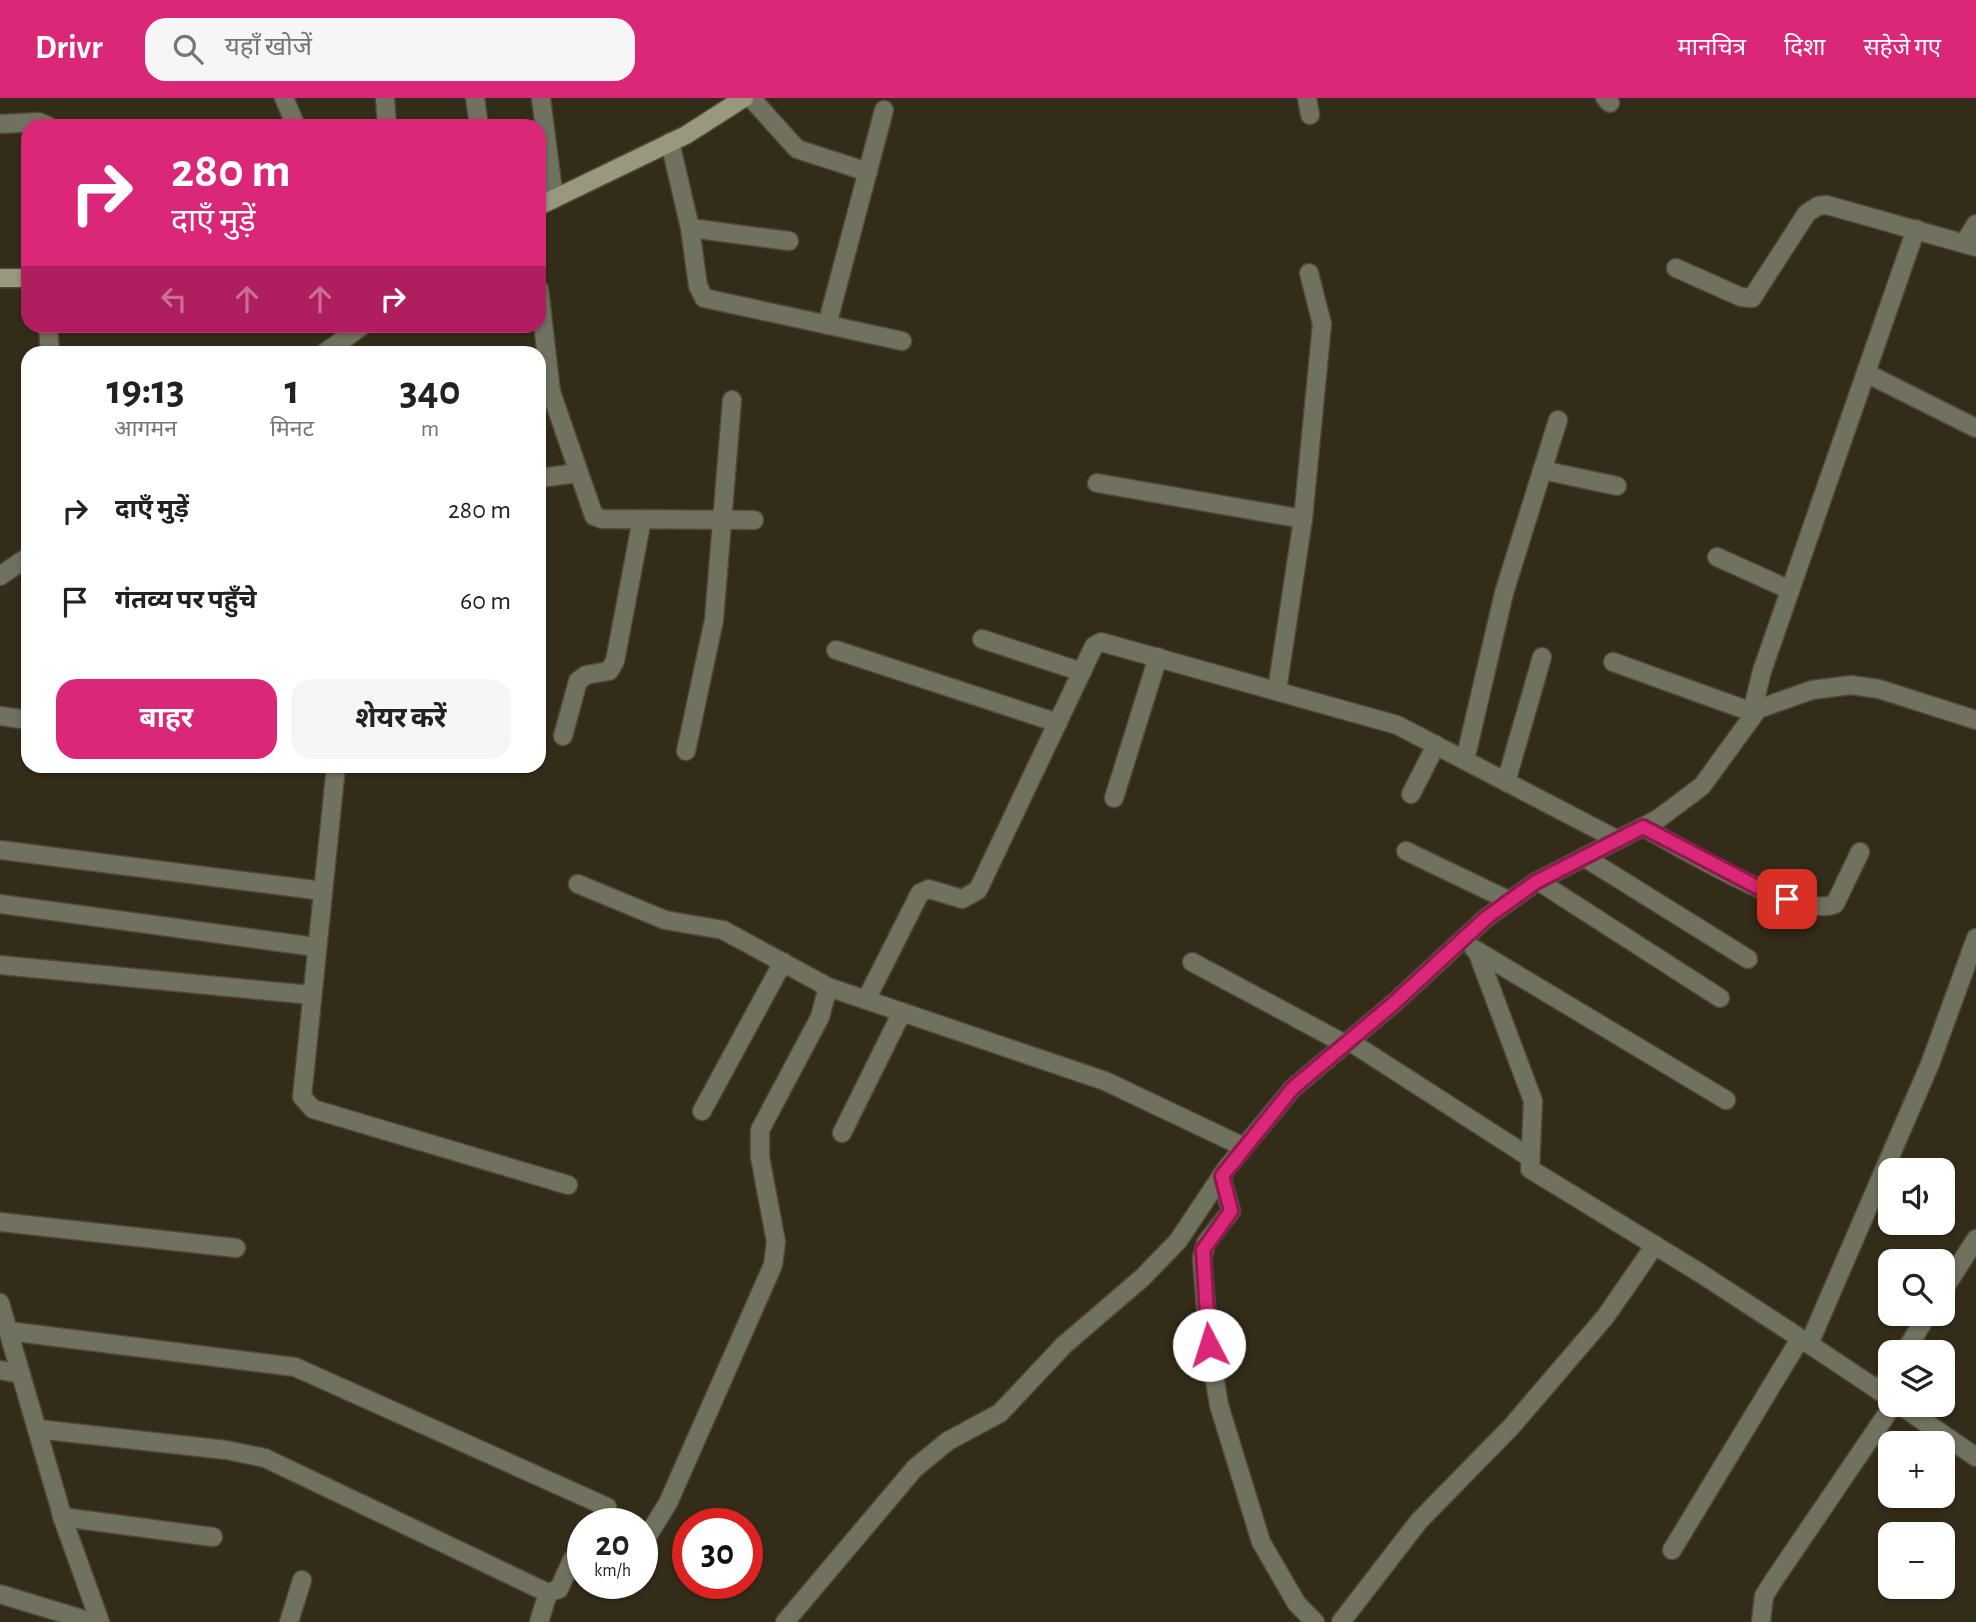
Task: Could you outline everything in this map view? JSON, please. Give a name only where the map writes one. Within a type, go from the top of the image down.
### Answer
[{"type":"street","points":[[284,98],[293,119]]},
{"type":"street","points":[[385,98],[386,119]]},
{"type":"street","points":[[475,98],[478,119]]},
{"type":"street","points":[[541,98],[542,119]]},
{"type":"street","points":[[546,202],[670,142],[744,98]]},
{"type":"street","points":[[751,98],[797,149],[868,172]]},
{"type":"street","points":[[828,326],[884,110]]},
{"type":"street","points":[[0,124],[21,123]]},
{"type":"street","points":[[670,142],[690,228],[698,286],[704,298],[902,341]]},
{"type":"street","points":[[1676,268],[1747,299],[1756,295],[1807,212],[1818,206],[1827,205],[1970,245],[1976,224]]},
{"type":"street","points":[[690,228],[789,241]]},
{"type":"street","points":[[1751,716],[1762,671],[1916,229]]},
{"type":"street","points":[[1277,690],[1303,519],[1322,324],[1309,273]]},
{"type":"street","points":[[0,278],[21,278]]},
{"type":"street","points":[[334,346],[352,333]]},
{"type":"street","points":[[546,349],[551,392],[594,516],[754,520]]},
{"type":"street","points":[[1866,373],[1976,428]]},
{"type":"street","points":[[686,751],[711,641],[732,400]]},
{"type":"street","points":[[1465,760],[1504,593],[1558,420]]},
{"type":"street","points":[[1542,470],[1617,486]]},
{"type":"street","points":[[546,477],[578,472]]},
{"type":"street","points":[[1097,483],[1303,519]]},
{"type":"street","points":[[563,736],[578,681],[586,675],[609,671],[615,661],[642,519]]},
{"type":"street","points":[[1717,557],[1790,590]]},
{"type":"street","points":[[0,576],[21,562]]},
{"type":"street","points":[[982,639],[1082,672]]},
{"type":"street","points":[[866,1000],[920,893],[929,889],[962,899],[978,890],[1094,646],[1101,642],[1397,725],[1618,840]]},
{"type":"street","points":[[836,650],[1058,723]]},
{"type":"street","points":[[1114,797],[1158,657]]},
{"type":"street","points":[[1506,782],[1542,657]]},
{"type":"street","points":[[1613,662],[1751,716]]},
{"type":"street","points":[[785,1622],[915,1468],[948,1441],[1000,1413],[1064,1345],[1142,1278],[1178,1241],[1222,1176],[1293,1088],[1470,945],[1510,901],[1538,881],[1643,827],[1702,786],[1758,709],[1774,701],[1812,691],[1851,685],[1879,690],[1976,720]]},
{"type":"street","points":[[0,716],[21,719]]},
{"type":"street","points":[[1411,794],[1436,745]]},
{"type":"street","points":[[335,773],[300,1093],[306,1104],[568,1185]]},
{"type":"street","points":[[1643,827],[1763,890],[1811,908],[1835,904],[1860,852]]},
{"type":"street","points":[[0,850],[323,891]]},
{"type":"street","points":[[1406,851],[1510,901]]},
{"type":"street","points":[[1584,857],[1748,960]]},
{"type":"street","points":[[1538,881],[1720,998]]},
{"type":"street","points":[[578,884],[665,920],[723,930],[828,987],[1105,1081],[1244,1147]]},
{"type":"street","points":[[0,904],[316,947]]},
{"type":"street","points":[[1672,1550],[1804,1341],[1930,1064],[1975,942]]},
{"type":"street","points":[[1470,945],[1726,1100]]},
{"type":"street","points":[[1470,945],[1533,1101],[1530,1169],[1655,1245],[1878,1390]]},
{"type":"street","points":[[702,1111],[783,962]]},
{"type":"street","points":[[1192,962],[1347,1043],[1529,1157]]},
{"type":"street","points":[[0,964],[311,995]]},
{"type":"street","points":[[658,1519],[668,1503],[773,1265],[776,1242],[760,1157],[760,1130],[820,1017],[828,987]]},
{"type":"street","points":[[842,1133],[902,1012]]},
{"type":"street","points":[[1222,1176],[1231,1211],[1206,1243],[1202,1258],[1209,1345],[1219,1405],[1261,1542],[1297,1604],[1315,1622]]},
{"type":"street","points":[[0,1223],[236,1248]]},
{"type":"street","points":[[1955,1272],[1976,1239]]},
{"type":"street","points":[[1341,1622],[1419,1521],[1511,1427],[1606,1315],[1655,1245]]},
{"type":"street","points":[[0,1303],[62,1517],[100,1622]]},
{"type":"street","points":[[8,1331],[295,1367],[607,1507]]},
{"type":"street","points":[[0,1370],[21,1374]]},
{"type":"street","points":[[1761,1622],[1764,1596],[1884,1417]]},
{"type":"street","points":[[1918,1417],[1976,1457]]},
{"type":"street","points":[[37,1429],[226,1450],[265,1458],[548,1593],[559,1589],[567,1571]]},
{"type":"street","points":[[62,1517],[213,1536]]},
{"type":"street","points":[[289,1622],[302,1580]]},
{"type":"street","points":[[539,1622],[548,1593]]},
{"type":"street","points":[[0,1594],[92,1622]]},
{"type":"route","points":[[1209,1345],[1202,1258],[1206,1243],[1231,1211],[1222,1176],[1226,1169],[1293,1088],[1393,1004],[1486,918],[1536,882],[1643,827],[1763,890],[1787,899]]}]
